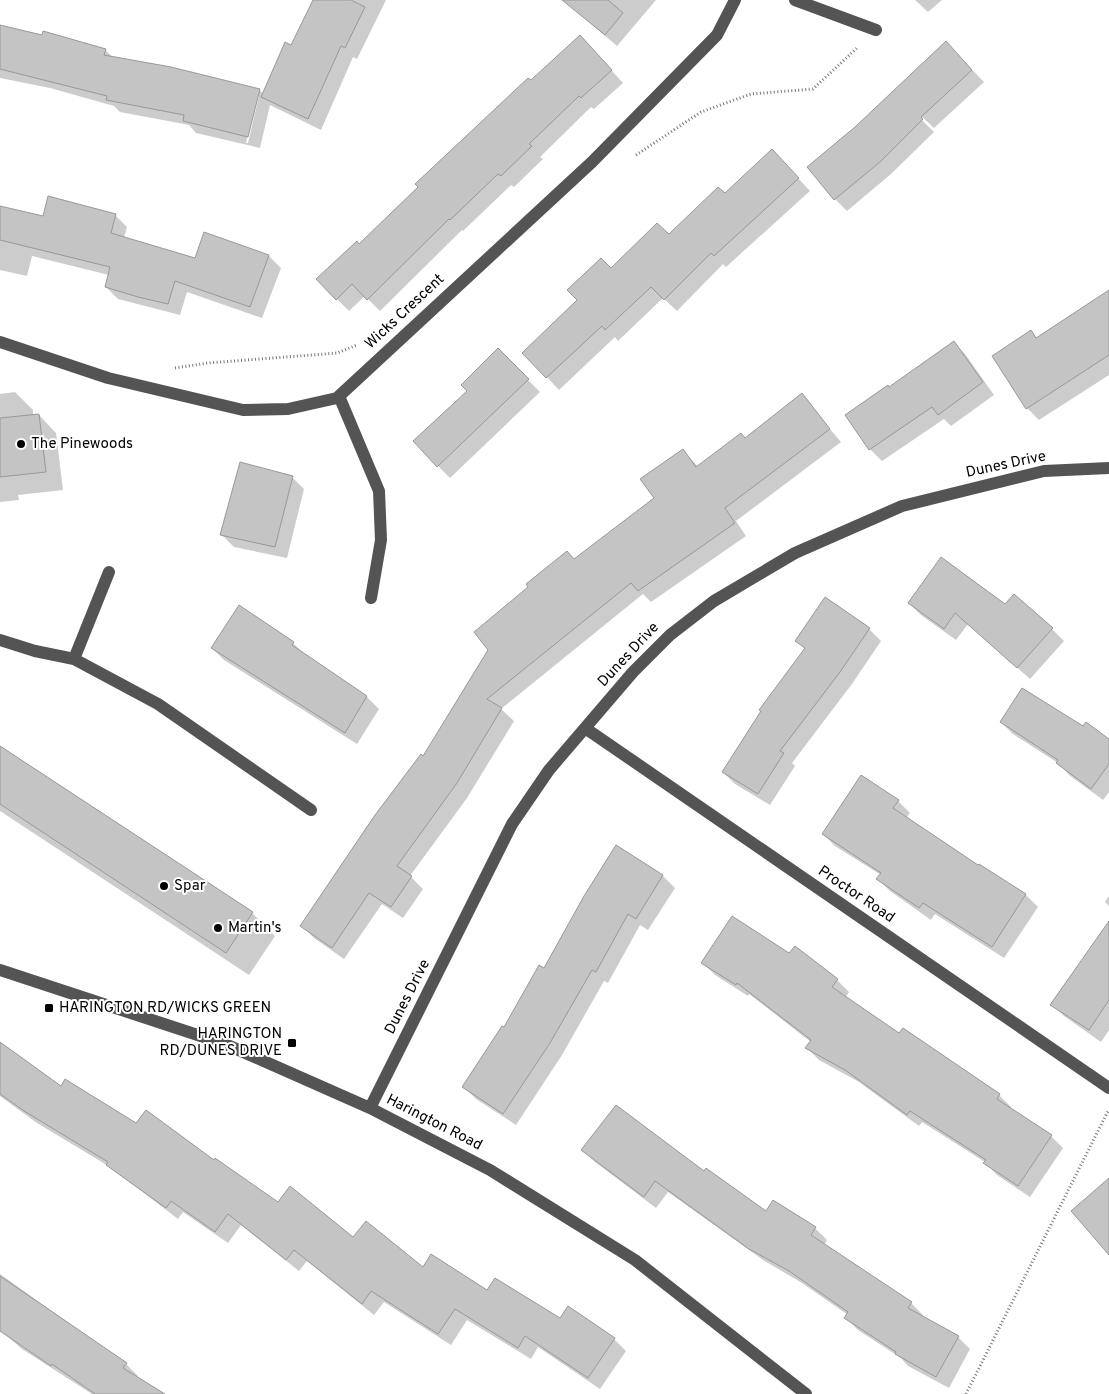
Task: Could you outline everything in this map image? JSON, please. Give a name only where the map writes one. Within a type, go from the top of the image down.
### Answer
[{"type":"street","name":"Wicks Crescent","points":[[0,342],[108,378],[243,410],[288,409],[339,396],[592,162],[717,35],[735,0]]},
{"type":"street","points":[[795,0],[876,30]]},
{"type":"street","points":[[339,396],[380,491],[381,540],[371,598]]},
{"type":"street","name":"Dunes Drive","points":[[370,1108],[512,824],[550,770],[585,728],[633,672],[670,635],[714,601],[795,553],[902,506],[1044,471],[1109,468]]},
{"type":"street","points":[[74,659],[109,572]]},
{"type":"street","points":[[0,640],[35,651],[74,659],[158,704],[311,810]]},
{"type":"street","name":"Proctor Road","points":[[585,728],[1109,1088]]},
{"type":"street","name":"Harington Road","points":[[0,970],[225,1044],[370,1108],[490,1170],[635,1260],[806,1394]]},
{"type":"path","points":[[632,157],[701,112],[751,94],[813,89],[876,30]]},
{"type":"path","points":[[172,368],[208,363],[337,353],[364,343]]},
{"type":"path","points":[[966,1394],[1109,1108]]},
{"type":"building","points":[[313,0],[351,0],[365,7],[345,48],[341,46],[308,119],[261,97],[285,42],[291,45]]},
{"type":"building","points":[[562,0],[608,0],[623,13],[605,35]]},
{"type":"building","points":[[0,25],[42,35],[43,31],[106,49],[104,55],[171,67],[260,89],[248,137],[183,121],[184,115],[106,100],[107,96],[0,69]]},
{"type":"building","points":[[580,35],[612,70],[581,98],[579,96],[529,144],[532,146],[501,176],[498,174],[449,219],[367,300],[352,284],[336,300],[316,279],[357,241],[359,244],[418,187],[415,184],[528,78],[531,80]]},
{"type":"building","points":[[946,41],[972,70],[921,117],[923,119],[880,162],[834,200],[807,167],[855,127]]},
{"type":"building","points":[[772,149],[799,178],[714,256],[711,253],[664,300],[651,287],[605,330],[602,326],[546,378],[522,353],[577,300],[567,290],[601,258],[611,268],[657,223],[669,234],[718,187],[725,193]]},
{"type":"building","points":[[48,196],[116,214],[111,233],[195,258],[204,232],[269,255],[250,307],[175,281],[168,304],[138,297],[105,287],[110,267],[0,240],[0,206],[43,216]]},
{"type":"building","points":[[1109,290],[1109,355],[1026,409],[992,356],[1031,330],[1036,338]]},
{"type":"building","points":[[954,341],[983,382],[938,415],[932,407],[869,450],[845,415],[888,385],[889,387]]},
{"type":"building","points":[[498,348],[529,379],[437,467],[413,441],[467,391],[461,385]]},
{"type":"building","points":[[802,393],[830,429],[725,508],[735,523],[638,591],[631,583],[487,699],[502,708],[457,783],[397,866],[412,876],[391,907],[369,893],[332,948],[300,926],[375,815],[421,754],[423,756],[488,650],[474,632],[528,587],[526,584],[567,551],[574,559],[654,498],[640,479],[683,449],[696,467],[741,433],[745,438]]},
{"type":"building","name":"The Pinewoods","points":[[39,414],[46,472],[0,477],[0,418]]},
{"type":"building","points":[[240,462],[293,476],[275,547],[220,535]]},
{"type":"building","points":[[941,557],[1005,604],[1014,594],[1053,628],[1017,668],[955,613],[944,629],[908,603]]},
{"type":"building","points":[[825,597],[870,628],[840,672],[780,751],[784,753],[758,794],[722,772],[761,711],[759,710],[805,648],[795,641]]},
{"type":"building","points":[[239,605],[294,642],[292,645],[367,696],[345,733],[211,648]]},
{"type":"building","points":[[1022,688],[1083,726],[1086,722],[1109,739],[1109,764],[1091,789],[1056,763],[1058,760],[1000,722]]},
{"type":"building","points":[[0,746],[253,912],[226,953],[0,804]]},
{"type":"building","points":[[861,775],[899,800],[893,808],[978,865],[1026,894],[992,947],[923,903],[919,908],[876,879],[881,873],[822,834]]},
{"type":"building","points":[[616,845],[663,875],[636,919],[628,914],[596,972],[592,970],[550,1043],[503,1114],[462,1087],[502,1026],[504,1027],[539,965],[544,968],[584,896]]},
{"type":"building","points":[[732,916],[789,953],[795,946],[838,979],[832,987],[899,1033],[903,1028],[1000,1094],[997,1099],[1052,1135],[1018,1186],[983,1163],[986,1160],[910,1111],[907,1115],[845,1070],[805,1048],[811,1040],[737,983],[736,985],[701,963]]},
{"type":"building","points":[[1109,921],[1109,1000],[1089,1030],[1050,1005]]},
{"type":"building","points":[[0,1042],[61,1086],[65,1079],[136,1123],[146,1110],[214,1160],[215,1158],[278,1202],[290,1186],[353,1237],[366,1221],[423,1267],[431,1254],[487,1290],[495,1278],[560,1318],[568,1306],[615,1338],[588,1378],[525,1336],[518,1348],[455,1309],[438,1334],[371,1291],[362,1304],[294,1250],[286,1260],[228,1214],[215,1232],[171,1201],[166,1208],[106,1165],[108,1162],[24,1111],[0,1094]]},
{"type":"building","points":[[616,1105],[704,1171],[706,1168],[766,1211],[773,1200],[816,1227],[811,1235],[912,1302],[908,1308],[959,1336],[936,1377],[895,1354],[896,1352],[844,1318],[848,1312],[789,1271],[749,1249],[655,1181],[644,1197],[581,1150]]},
{"type":"building","points":[[1109,1178],[1109,1255],[1071,1211]]},
{"type":"building","points":[[0,1276],[127,1363],[123,1368],[165,1394],[95,1394],[0,1331]]},
{"type":"place","name":"The Pinewoods","points":[[21,444]]},
{"type":"place","name":"Spar","points":[[164,886]]},
{"type":"place","name":"Martin's","points":[[218,928]]},
{"type":"place","name":"HARINGTON RD/WICKS GREEN","points":[[49,1008]]},
{"type":"place","name":"HARINGTON RD/DUNES DRIVE","points":[[292,1043]]}]
